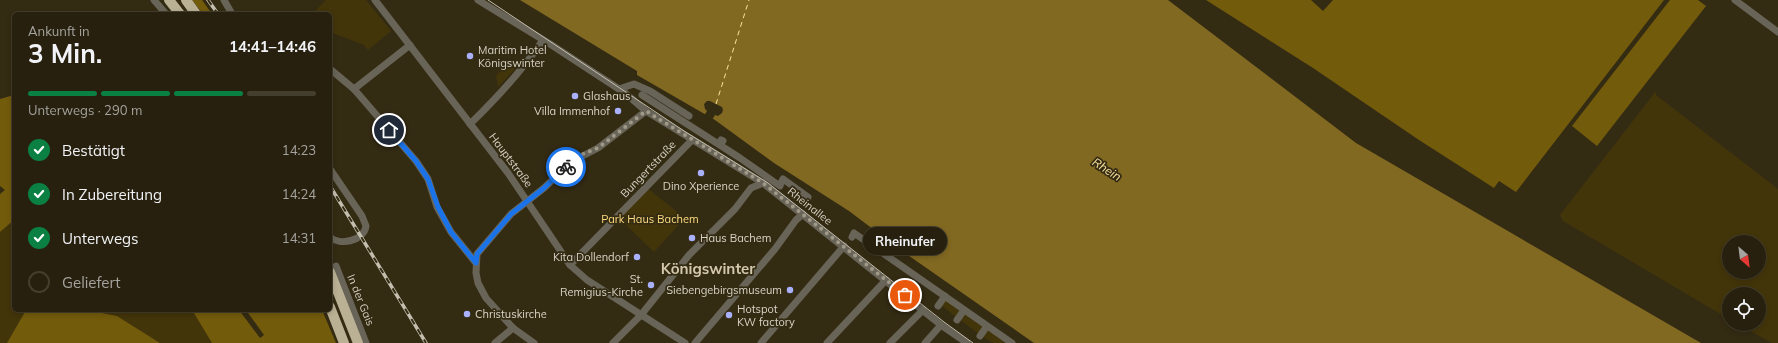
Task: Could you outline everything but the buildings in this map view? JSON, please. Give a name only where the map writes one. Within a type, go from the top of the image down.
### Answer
[{"type":"highway","points":[[169,0],[178,12]]},
{"type":"highway","points":[[186,0],[195,12]]},
{"type":"highway","points":[[333,269],[358,343]]},
{"type":"highway","points":[[332,312],[344,343]]},
{"type":"street","points":[[154,0],[164,12]]},
{"type":"street","points":[[224,0],[231,12]]},
{"type":"street","name":"Hauptstraße","points":[[375,0],[528,200],[570,265],[587,280],[685,343]]},
{"type":"street","name":"Rheinallee","points":[[478,0],[619,89],[632,98],[638,106],[692,140],[764,179]]},
{"type":"street","points":[[1735,0],[1778,32]]},
{"type":"street","points":[[470,124],[524,68],[543,40]]},
{"type":"street","points":[[354,89],[410,45]]},
{"type":"street","points":[[332,71],[354,89],[416,161],[428,179],[438,207],[451,232],[476,263]]},
{"type":"street","name":"Rheinallee","points":[[619,89],[634,84],[682,121],[764,179],[803,214],[941,324],[968,343]]},
{"type":"street","points":[[632,98],[636,91],[644,93]]},
{"type":"street","name":"Rheinallee","points":[[644,93],[689,116]]},
{"type":"street","points":[[534,343],[513,328],[486,298],[478,283],[476,263],[477,254],[511,214],[544,188],[571,162],[598,148],[646,111]]},
{"type":"street","name":"Bungertstraße","points":[[570,265],[692,140]]},
{"type":"street","points":[[332,172],[365,222],[365,229],[363,233],[353,240],[340,242],[332,238]]},
{"type":"street","points":[[613,343],[641,315],[689,256],[734,209],[751,188],[764,179],[780,184],[783,179],[808,197],[806,200]]},
{"type":"street","points":[[695,343],[775,250],[796,220],[803,214]]},
{"type":"street","points":[[854,234],[894,263],[1011,342]]},
{"type":"street","points":[[761,343],[844,246]]},
{"type":"street","name":"In der Gais","points":[[333,269],[366,343]]},
{"type":"street","points":[[827,343],[886,280]]},
{"type":"street","points":[[938,306],[945,296]]},
{"type":"street","points":[[890,343],[924,310]]},
{"type":"street","points":[[957,320],[964,310]]},
{"type":"street","points":[[925,343],[941,324]]},
{"type":"street","points":[[980,336],[987,326]]},
{"type":"street","points":[[495,343],[513,328]]},
{"type":"green space","points":[[326,0],[366,0],[391,31],[368,50],[364,45],[332,33],[332,12],[314,12]]},
{"type":"green space","points":[[507,64],[515,69],[498,87],[496,76]]},
{"type":"green space","points":[[1656,91],[1656,95],[1778,189],[1778,343],[1772,343],[1751,331],[1766,331],[1766,287],[1722,287],[1722,315],[1563,221],[1560,215]]},
{"type":"green space","name":"Park Haus Bachem","points":[[647,188],[685,218],[654,252],[619,218]]},
{"type":"green space","points":[[12,222],[12,312],[25,312],[7,343],[0,343],[0,232]]},
{"type":"green space","points":[[945,299],[962,310],[956,317],[941,305]]},
{"type":"green space","points":[[97,312],[193,312],[212,343],[160,343],[117,316]]},
{"type":"green space","points":[[965,313],[985,327],[979,334],[959,319]]},
{"type":"green space","points":[[987,329],[1005,341],[1004,343],[993,343],[982,336]]},
{"type":"shaded area","points":[[192,0],[202,0],[211,12],[201,12]]},
{"type":"shaded area","points":[[1206,0],[1311,0],[1323,11],[1333,0],[1664,0],[1516,192],[1499,181],[1494,188],[1419,140],[1313,68]]},
{"type":"shaded area","points":[[1670,0],[1698,0],[1706,6],[1597,146],[1572,126]]},
{"type":"shaded area","points":[[12,96],[12,222],[0,232],[0,194],[5,190],[0,186],[0,99]]},
{"type":"shaded area","points":[[25,312],[97,312],[117,316],[160,343],[7,343]]},
{"type":"shaded area","points":[[193,312],[240,312],[260,338],[264,335],[247,312],[323,312],[336,343],[212,343]]},
{"type":"water","name":"Rhein","points":[[520,0],[1168,0],[1356,143],[1701,343],[1034,343],[902,251],[849,211],[774,163],[715,120],[637,75],[637,71]]},
{"type":"pier","points":[[707,101],[722,107],[723,110],[718,116],[715,115],[712,120],[704,116],[707,111],[704,104]]},
{"type":"ferry route","points":[[716,104],[749,0]]},
{"type":"tram line","points":[[488,0],[684,131],[768,183],[944,322],[973,343]]},
{"type":"railway","points":[[208,0],[217,12]]},
{"type":"railway","points":[[332,189],[426,343]]},
{"type":"way so far","points":[[566,167],[581,155],[598,148],[646,111],[763,183],[905,295]]},
{"type":"place","name":"Maritim Hotel Königswinter","points":[[470,56]]},
{"type":"place","name":"Glashaus","points":[[575,96]]},
{"type":"place","name":"Villa Immenhof","points":[[618,111]]},
{"type":"place","name":"Dino Xperience","points":[[701,173]]},
{"type":"place","name":"Haus Bachem","points":[[692,238]]},
{"type":"place","name":"Kita Dollendorf","points":[[637,257]]},
{"type":"place","name":"St. Remigius-Kirche","points":[[651,285]]},
{"type":"place","name":"Siebengebirgsmuseum","points":[[790,290]]},
{"type":"place","name":"Rheinufer","points":[[905,295]]},
{"type":"place","name":"Christuskirche","points":[[467,314]]},
{"type":"place","name":"Hotspot KW factory","points":[[729,315]]},
{"type":"district","name":"Königswinter","points":[[708,268]]},
{"type":"route","points":[[389,130],[416,161],[428,179],[438,207],[451,232],[476,263],[477,254],[511,214],[544,188],[566,167]]}]
